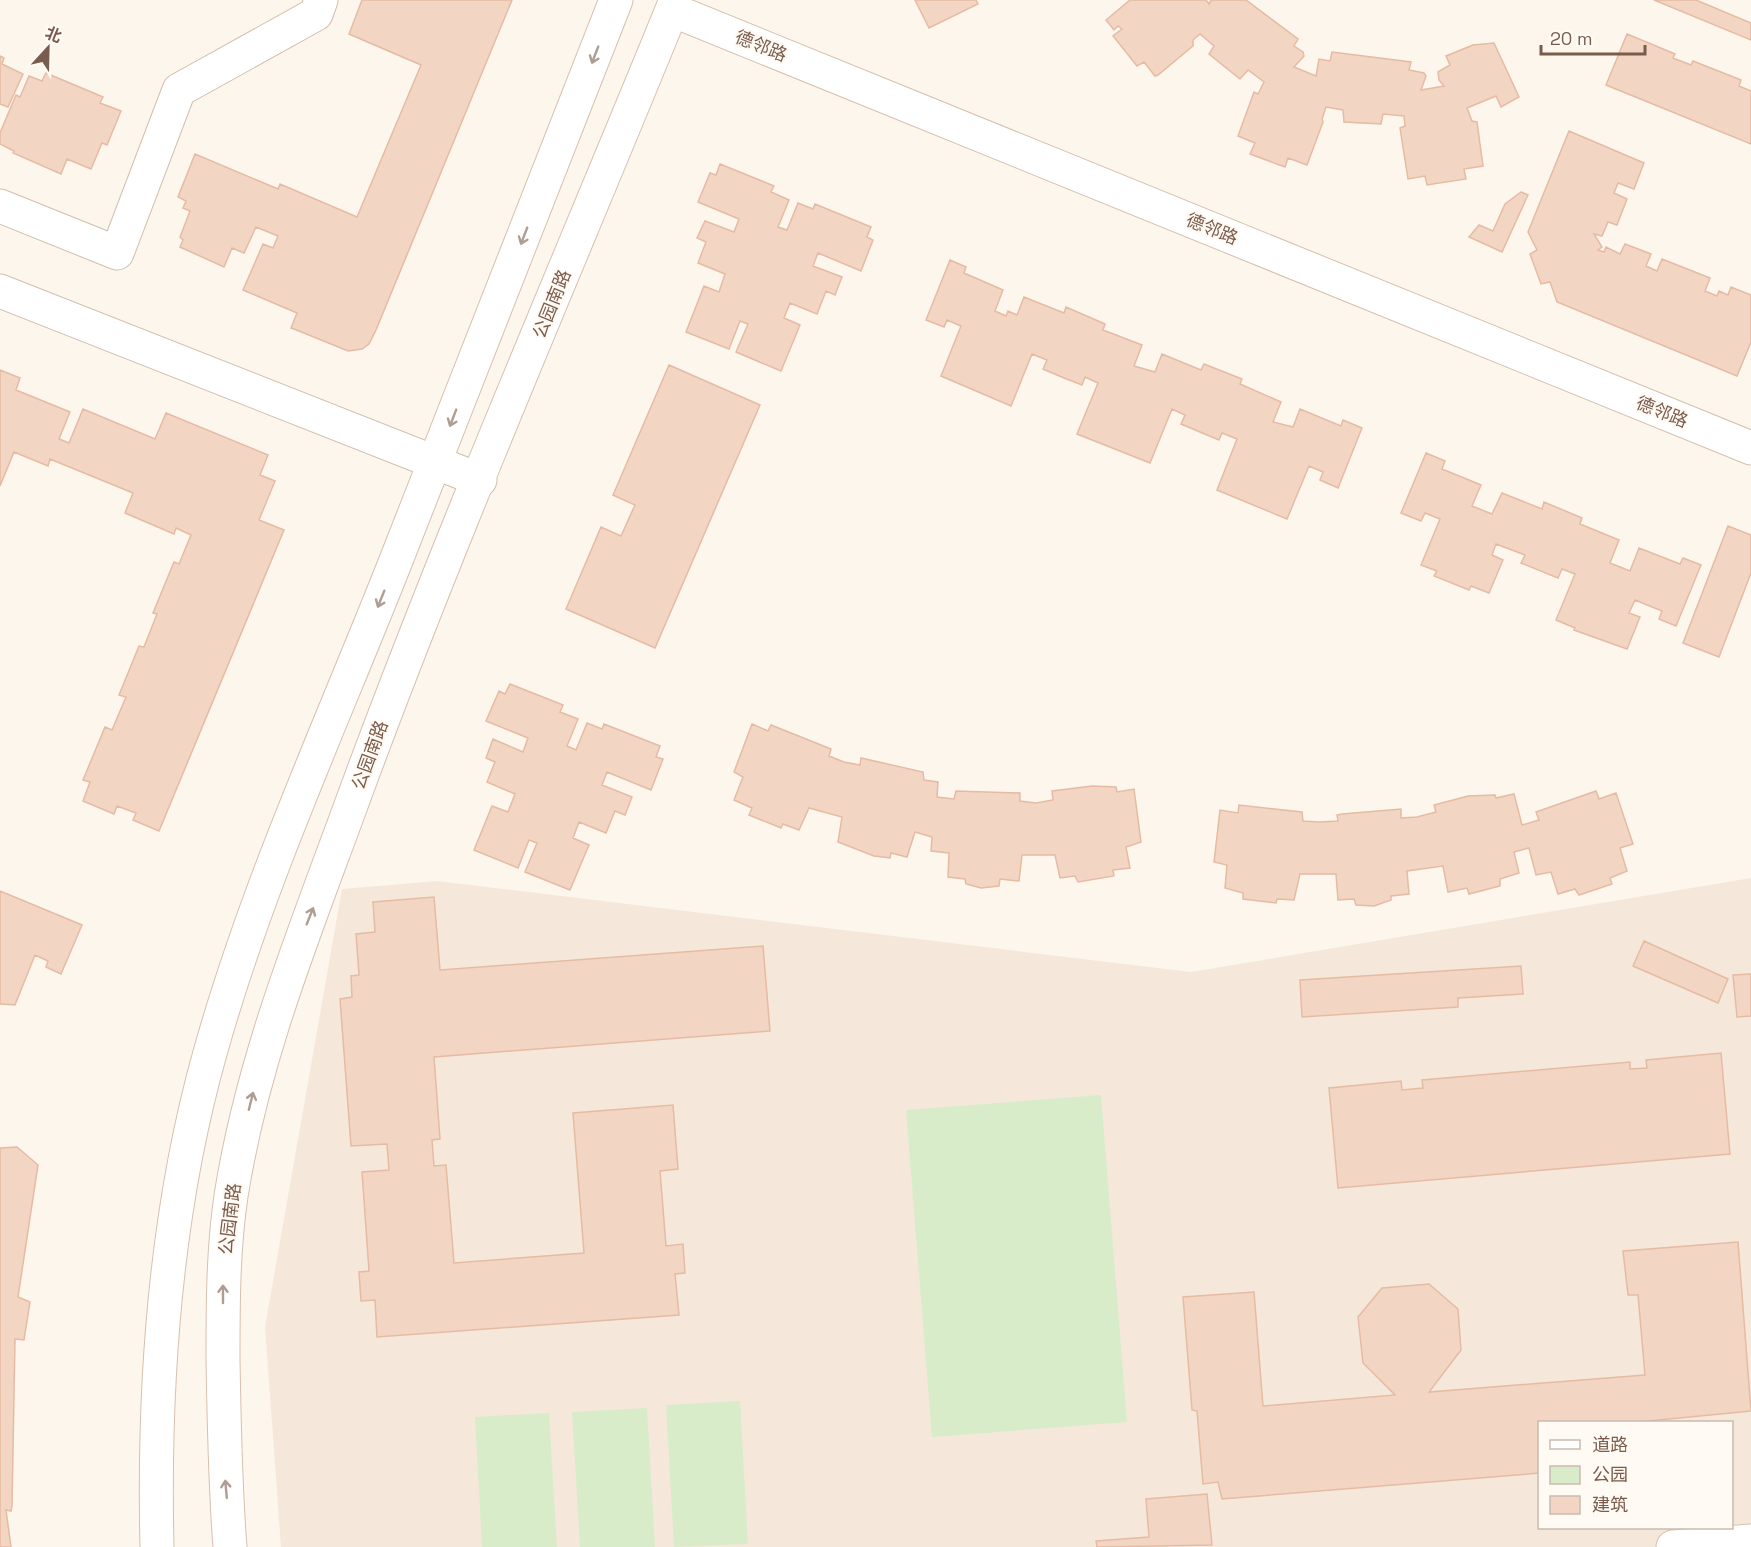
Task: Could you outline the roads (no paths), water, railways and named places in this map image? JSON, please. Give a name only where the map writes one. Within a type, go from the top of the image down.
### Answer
[{"type":"main road","points":[[0,206],[117,254],[179,90],[316,14],[321,0]]},
{"type":"main road","points":[[157,1547],[154,1456],[169,1258],[195,1115],[210,1052],[263,893],[435,463],[616,0]]},
{"type":"main road","name":"德邻路","points":[[674,5],[1751,448]]},
{"type":"main road","name":"公园南路","points":[[230,1547],[224,1469],[223,1274],[231,1196],[246,1124],[270,1030],[297,948],[391,697],[674,5]]},
{"type":"main road","points":[[0,291],[480,480]]},
{"type":"main road","points":[[1673,1547],[1751,1540]]}]
